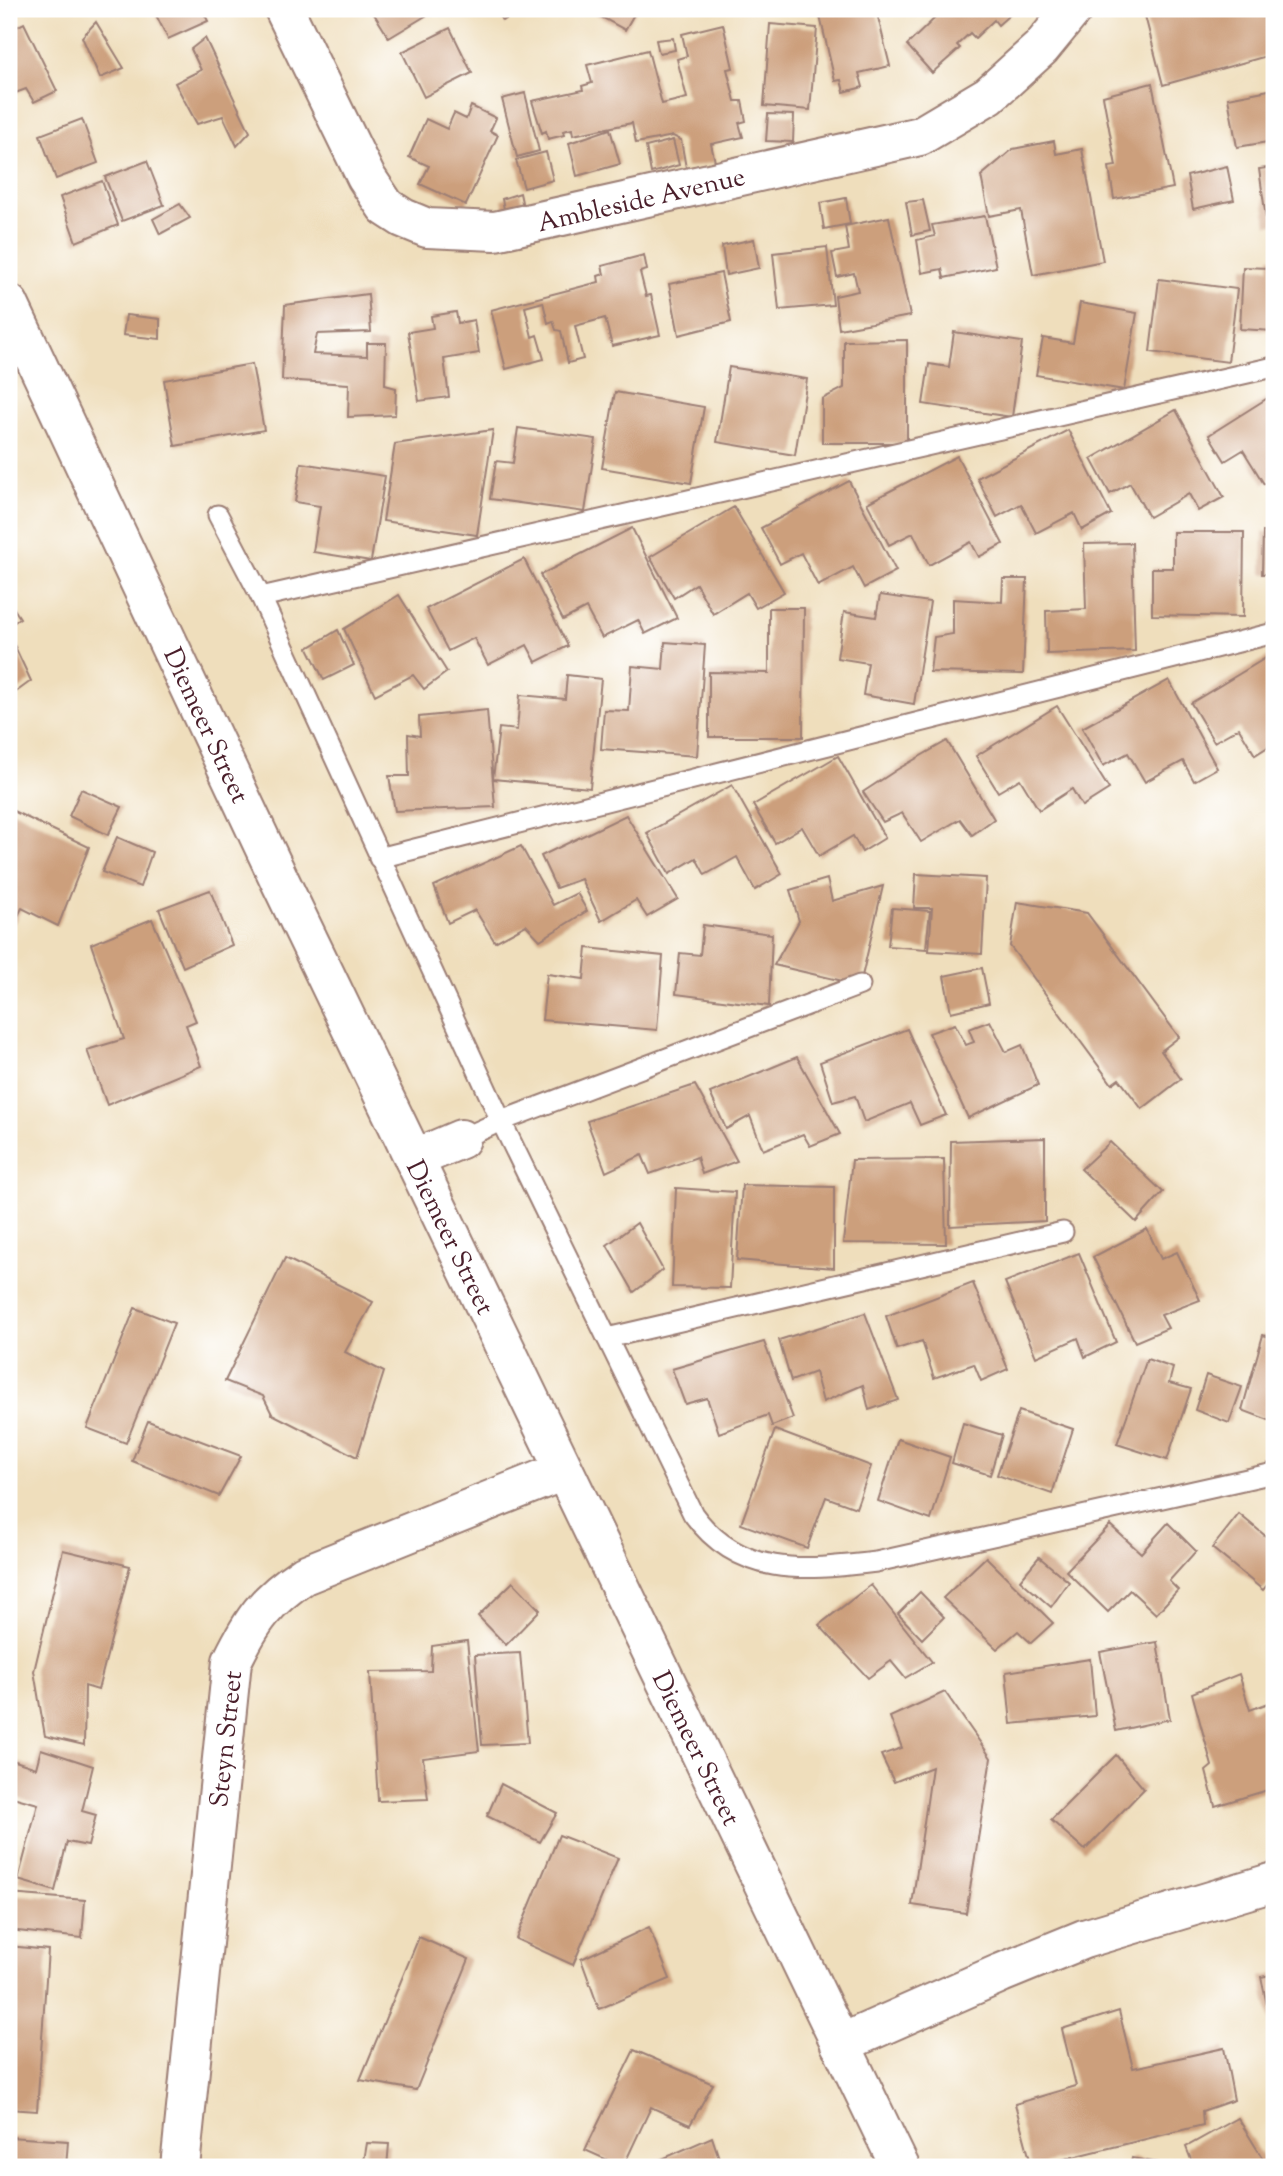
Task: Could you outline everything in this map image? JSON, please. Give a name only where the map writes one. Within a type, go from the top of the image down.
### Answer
[{"type":"street","name":"Ambleside Avenue","points":[[284,9],[366,177],[386,207],[427,228],[495,231],[920,136],[989,95],[1041,48],[1073,9]]},
{"type":"street","name":"Diemeer Street","points":[[9,304],[563,1471],[900,2167]]},
{"type":"street","points":[[414,1159],[461,1139]]},
{"type":"street","name":"Steyn Street","points":[[180,2167],[232,1661],[248,1626],[277,1593],[304,1575],[563,1471]]},
{"type":"street","points":[[839,2044],[1084,1939],[1274,1882]]},
{"type":"lane","points":[[261,597],[1274,367]]},
{"type":"lane","points":[[218,516],[261,597],[501,1121],[693,1514],[705,1531],[729,1548],[752,1559],[786,1567],[812,1569],[876,1562],[1274,1473]]},
{"type":"lane","points":[[379,858],[1274,633]]},
{"type":"lane","points":[[461,1139],[501,1121],[860,985]]},
{"type":"lane","points":[[607,1338],[1063,1232]]},
{"type":"building","points":[[153,9],[202,9],[208,21],[168,39]]},
{"type":"building","points":[[371,9],[437,9],[389,38]]},
{"type":"building","points":[[496,9],[528,9],[502,21]]},
{"type":"building","points":[[594,9],[637,9],[625,30],[592,12]]},
{"type":"building","points":[[830,9],[876,9],[890,66],[859,73],[863,87],[844,92],[841,80],[835,81],[819,12]]},
{"type":"building","points":[[924,9],[1016,9],[998,25],[994,20],[975,38],[970,33],[957,45],[960,48],[932,73],[907,45],[934,19]]},
{"type":"building","points":[[1147,9],[1274,9],[1274,54],[1163,85],[1144,12]]},
{"type":"building","points":[[96,22],[124,68],[100,78],[82,37]]},
{"type":"building","points":[[24,23],[57,91],[34,102],[26,89],[10,95],[9,91],[9,31]]},
{"type":"building","points":[[723,24],[733,68],[727,69],[735,101],[742,101],[746,121],[739,123],[743,137],[711,144],[715,162],[686,168],[681,140],[673,136],[636,143],[632,123],[573,135],[572,129],[563,131],[564,135],[548,139],[546,131],[542,133],[532,101],[583,90],[582,86],[592,83],[587,65],[648,50],[662,104],[687,98],[677,59],[687,56],[682,34]]},
{"type":"building","points":[[770,24],[817,28],[810,110],[764,106]]},
{"type":"building","points":[[450,28],[472,73],[424,97],[402,52]]},
{"type":"building","points":[[205,38],[250,132],[237,146],[223,116],[197,124],[175,83],[201,70],[191,49]]},
{"type":"building","points":[[673,38],[675,50],[659,53],[656,40]]},
{"type":"building","points":[[1152,83],[1173,188],[1114,199],[1109,167],[1116,166],[1103,96]]},
{"type":"building","points":[[1274,89],[1274,141],[1237,147],[1228,98]]},
{"type":"building","points":[[525,93],[539,151],[517,157],[502,99]]},
{"type":"building","points":[[471,106],[496,118],[490,131],[498,135],[466,205],[420,184],[429,166],[409,157],[426,119],[447,129],[454,113],[466,119]]},
{"type":"building","points":[[768,114],[794,115],[793,142],[766,141]]},
{"type":"building","points":[[82,119],[98,163],[56,179],[40,135]]},
{"type":"building","points":[[610,129],[620,164],[577,176],[569,143]]},
{"type":"building","points":[[673,140],[679,165],[651,173],[646,147]]},
{"type":"building","points":[[1054,141],[1056,154],[1082,149],[1103,261],[1033,275],[1021,210],[989,216],[981,176],[1013,149]]},
{"type":"building","points":[[546,152],[553,180],[524,188],[516,160]]},
{"type":"building","points":[[147,161],[164,205],[122,221],[105,177]]},
{"type":"building","points":[[1227,166],[1234,200],[1193,209],[1187,176]]},
{"type":"building","points":[[1274,167],[1274,224],[1267,225],[1259,169]]},
{"type":"building","points":[[102,181],[118,225],[76,242],[60,197]]},
{"type":"building","points":[[520,193],[525,216],[506,219],[502,199]]},
{"type":"building","points":[[846,198],[850,224],[824,229],[820,203]]},
{"type":"building","points":[[923,200],[930,231],[912,235],[906,202]]},
{"type":"building","points":[[180,204],[190,218],[160,234],[153,219]]},
{"type":"building","points":[[985,216],[996,267],[944,278],[942,269],[922,273],[917,240],[935,236],[932,225]]},
{"type":"building","points":[[889,217],[910,316],[839,329],[835,296],[858,291],[854,273],[837,277],[832,253],[849,250],[845,226]]},
{"type":"building","points":[[754,239],[759,268],[726,275],[722,246]]},
{"type":"building","points":[[827,247],[833,305],[779,310],[773,253]]},
{"type":"building","points":[[644,255],[647,270],[640,272],[646,296],[651,295],[660,335],[612,346],[605,318],[575,326],[583,359],[568,363],[561,331],[556,330],[553,321],[548,323],[543,302],[525,307],[532,337],[537,335],[544,359],[506,369],[491,310],[599,282],[598,276],[604,274],[602,266]]},
{"type":"building","points":[[1270,257],[1274,257],[1274,331],[1240,329],[1243,267],[1269,268]]},
{"type":"building","points":[[721,273],[731,322],[679,335],[669,284]]},
{"type":"building","points":[[1159,279],[1237,289],[1228,362],[1150,352]]},
{"type":"building","points":[[368,294],[371,332],[317,334],[313,354],[367,356],[367,343],[386,343],[385,385],[396,388],[395,415],[348,417],[349,384],[282,380],[285,305]]},
{"type":"building","points":[[1080,303],[1137,313],[1124,390],[1036,375],[1043,338],[1073,343]]},
{"type":"building","points":[[456,312],[458,323],[474,320],[479,353],[444,359],[449,397],[419,401],[408,332],[433,328],[431,316]]},
{"type":"building","points":[[126,315],[160,319],[160,339],[123,335]]},
{"type":"building","points":[[954,332],[1022,342],[1012,417],[923,404],[929,364],[949,367]]},
{"type":"building","points":[[907,340],[907,443],[822,443],[822,399],[844,388],[844,341]]},
{"type":"building","points":[[252,364],[264,430],[175,446],[164,380]]},
{"type":"building","points":[[729,367],[807,379],[795,455],[717,442]]},
{"type":"building","points":[[615,392],[704,407],[691,483],[602,468]]},
{"type":"building","points":[[1274,394],[1274,477],[1264,484],[1243,450],[1225,461],[1209,435]]},
{"type":"building","points":[[1176,410],[1224,497],[1198,511],[1189,494],[1149,517],[1130,483],[1110,494],[1091,459]]},
{"type":"building","points":[[518,428],[596,439],[585,512],[490,499],[496,461],[513,463]]},
{"type":"building","points":[[493,430],[477,535],[383,521],[395,444]]},
{"type":"building","points":[[1068,430],[1111,514],[1082,530],[1074,513],[1036,533],[1021,504],[997,517],[977,478]]},
{"type":"building","points":[[957,456],[1003,544],[979,557],[971,542],[929,565],[913,533],[889,545],[867,503]]},
{"type":"building","points":[[301,463],[385,476],[371,561],[313,552],[320,506],[295,502]]},
{"type":"building","points":[[849,481],[896,571],[864,588],[853,567],[818,586],[801,553],[780,564],[761,528]]},
{"type":"building","points":[[734,507],[784,592],[756,608],[747,593],[713,614],[696,584],[674,598],[650,557]]},
{"type":"building","points":[[632,528],[677,618],[645,634],[638,620],[602,638],[586,608],[563,620],[540,575]]},
{"type":"building","points":[[1173,532],[1244,532],[1243,617],[1152,615],[1152,568],[1173,568]]},
{"type":"building","points":[[1263,532],[1274,532],[1274,574],[1262,574]]},
{"type":"building","points":[[1132,543],[1135,651],[1047,654],[1046,611],[1086,609],[1084,544]]},
{"type":"building","points":[[524,559],[568,646],[536,662],[527,645],[488,665],[474,638],[448,651],[426,609]]},
{"type":"building","points":[[1003,579],[1027,579],[1023,674],[930,672],[934,637],[953,634],[953,599],[1002,602]]},
{"type":"building","points":[[399,595],[447,672],[424,689],[413,675],[375,695],[344,629]]},
{"type":"building","points":[[880,595],[930,602],[914,704],[863,695],[868,663],[837,658],[844,612],[876,617]]},
{"type":"building","points":[[9,601],[20,618],[9,626]]},
{"type":"building","points":[[769,608],[804,608],[803,737],[709,737],[709,672],[769,673]]},
{"type":"building","points":[[338,630],[354,665],[324,680],[308,648]]},
{"type":"building","points":[[9,634],[31,681],[9,697]]},
{"type":"building","points":[[665,642],[705,645],[697,756],[601,749],[604,710],[629,711],[632,666],[663,669]]},
{"type":"building","points":[[1274,653],[1274,743],[1255,755],[1239,728],[1214,742],[1191,703]]},
{"type":"building","points":[[567,675],[601,679],[590,788],[493,779],[499,728],[517,730],[520,695],[565,699]]},
{"type":"building","points":[[1169,680],[1217,768],[1194,781],[1183,761],[1145,782],[1128,753],[1103,766],[1082,728]]},
{"type":"building","points":[[1057,706],[1109,789],[1082,806],[1072,789],[1039,810],[1020,779],[998,792],[976,756]]},
{"type":"building","points":[[487,710],[495,807],[395,811],[389,776],[409,776],[408,734],[420,736],[419,717]]},
{"type":"building","points":[[947,741],[994,819],[972,835],[960,819],[921,842],[902,813],[883,822],[863,792]]},
{"type":"building","points":[[838,756],[885,838],[862,852],[853,836],[819,856],[802,827],[775,843],[753,805]]},
{"type":"building","points":[[732,785],[782,874],[755,890],[737,857],[705,875],[696,858],[669,874],[647,833]]},
{"type":"building","points":[[81,789],[122,807],[108,835],[69,816]]},
{"type":"building","points":[[9,809],[89,847],[58,926],[22,908],[9,933]]},
{"type":"building","points":[[626,815],[678,899],[647,917],[636,900],[601,921],[581,879],[556,888],[541,856]]},
{"type":"building","points":[[117,837],[152,852],[140,887],[102,872]]},
{"type":"building","points":[[521,846],[553,905],[577,893],[587,911],[540,940],[526,925],[495,942],[475,910],[448,923],[434,886]]},
{"type":"building","points":[[916,874],[986,878],[982,954],[929,951],[932,908],[914,908]]},
{"type":"building","points":[[827,879],[832,901],[883,886],[860,985],[774,965],[799,921],[790,890]]},
{"type":"building","points":[[210,890],[232,945],[183,967],[159,909]]},
{"type":"building","points":[[1017,902],[1087,913],[1179,1037],[1161,1051],[1181,1079],[1142,1109],[1119,1079],[1112,1084],[1010,946]]},
{"type":"building","points":[[892,908],[930,911],[926,949],[888,946]]},
{"type":"building","points":[[152,919],[196,1021],[186,1025],[201,1066],[107,1105],[87,1050],[124,1039],[91,944]]},
{"type":"building","points":[[703,925],[772,934],[769,1006],[676,994],[680,953],[700,955]]},
{"type":"building","points":[[587,948],[663,956],[657,1030],[542,1020],[547,974],[584,979]]},
{"type":"building","points":[[982,968],[989,1003],[951,1012],[944,976]]},
{"type":"building","points":[[990,1021],[1006,1052],[1022,1045],[1038,1085],[968,1118],[929,1033],[955,1024],[966,1045],[974,1042],[969,1029]]},
{"type":"building","points":[[907,1029],[946,1115],[920,1125],[910,1103],[864,1122],[855,1096],[833,1102],[820,1062]]},
{"type":"building","points":[[797,1057],[840,1134],[810,1146],[803,1134],[763,1150],[750,1116],[726,1129],[710,1093]]},
{"type":"building","points":[[695,1085],[737,1161],[702,1174],[697,1157],[650,1174],[642,1155],[606,1172],[587,1121]]},
{"type":"building","points":[[1045,1138],[1045,1221],[950,1226],[951,1141]]},
{"type":"building","points":[[1110,1142],[1163,1192],[1136,1222],[1081,1169]]},
{"type":"building","points":[[944,1159],[946,1244],[843,1243],[852,1160]]},
{"type":"building","points":[[742,1185],[834,1187],[834,1268],[737,1260]]},
{"type":"building","points":[[676,1188],[735,1192],[730,1288],[672,1287]]},
{"type":"building","points":[[637,1223],[663,1270],[634,1292],[607,1245]]},
{"type":"building","points":[[1147,1229],[1161,1259],[1177,1252],[1200,1300],[1161,1315],[1168,1328],[1135,1342],[1093,1257]]},
{"type":"building","points":[[1079,1253],[1116,1342],[1085,1357],[1078,1338],[1036,1357],[1005,1282]]},
{"type":"building","points":[[285,1258],[373,1302],[345,1352],[384,1372],[357,1457],[272,1414],[263,1396],[225,1381]]},
{"type":"building","points":[[973,1283],[1008,1369],[981,1381],[974,1364],[934,1378],[922,1341],[897,1349],[886,1316]]},
{"type":"building","points":[[135,1308],[174,1323],[126,1443],[87,1428]]},
{"type":"building","points":[[865,1313],[898,1400],[869,1410],[863,1385],[823,1402],[815,1372],[791,1381],[779,1340]]},
{"type":"building","points":[[1263,1335],[1274,1338],[1274,1422],[1242,1410]]},
{"type":"building","points":[[764,1342],[793,1418],[772,1426],[768,1415],[719,1433],[707,1398],[685,1404],[672,1369]]},
{"type":"building","points":[[1147,1359],[1173,1368],[1169,1383],[1191,1389],[1167,1460],[1117,1444]]},
{"type":"building","points":[[1206,1375],[1242,1387],[1229,1423],[1195,1410]]},
{"type":"building","points":[[1019,1411],[1073,1429],[1052,1494],[997,1475]]},
{"type":"building","points":[[148,1421],[241,1456],[219,1496],[132,1461]]},
{"type":"building","points":[[963,1423],[1002,1435],[990,1475],[952,1463]]},
{"type":"building","points":[[775,1430],[871,1466],[856,1508],[826,1497],[807,1548],[741,1524]]},
{"type":"building","points":[[898,1439],[950,1457],[931,1520],[878,1501]]},
{"type":"building","points":[[1239,1514],[1274,1543],[1274,1577],[1263,1590],[1212,1548]]},
{"type":"building","points":[[1168,1523],[1196,1551],[1169,1581],[1178,1590],[1156,1614],[1130,1590],[1108,1612],[1066,1571],[1110,1525],[1141,1553]]},
{"type":"building","points":[[63,1550],[130,1566],[98,1690],[85,1686],[84,1745],[45,1736],[34,1671]]},
{"type":"building","points":[[986,1557],[1053,1623],[1031,1643],[1018,1631],[997,1649],[943,1598]]},
{"type":"building","points":[[1039,1557],[1069,1582],[1051,1607],[1020,1580]]},
{"type":"building","points":[[513,1582],[540,1610],[506,1645],[478,1616]]},
{"type":"building","points":[[871,1585],[932,1662],[905,1678],[891,1661],[868,1678],[819,1625]]},
{"type":"building","points":[[920,1592],[944,1617],[922,1639],[898,1614]]},
{"type":"building","points":[[467,1641],[479,1751],[423,1758],[428,1799],[378,1801],[370,1672],[431,1671],[432,1646]]},
{"type":"building","points":[[1157,1642],[1170,1719],[1116,1731],[1100,1652]]},
{"type":"building","points":[[520,1653],[528,1743],[482,1745],[475,1655]]},
{"type":"building","points":[[1090,1659],[1095,1716],[1011,1724],[1006,1672]]},
{"type":"building","points":[[1239,1674],[1250,1710],[1274,1701],[1274,1776],[1268,1777],[1271,1789],[1215,1806],[1206,1771],[1212,1766],[1192,1693]]},
{"type":"building","points":[[945,1692],[991,1758],[966,1913],[912,1905],[932,1767],[894,1782],[881,1755],[902,1748],[890,1717]]},
{"type":"building","points":[[41,1749],[93,1766],[82,1811],[96,1815],[88,1846],[67,1842],[55,1891],[18,1880],[38,1804],[9,1796],[9,1759],[36,1768]]},
{"type":"building","points":[[1116,1755],[1144,1789],[1085,1850],[1051,1820]]},
{"type":"building","points":[[501,1784],[557,1813],[540,1842],[487,1816]]},
{"type":"building","points":[[559,1835],[618,1858],[573,1965],[516,1939]]},
{"type":"building","points":[[9,1894],[85,1900],[82,1938],[9,1930]]},
{"type":"building","points":[[649,1927],[670,1979],[599,2009],[581,1959]]},
{"type":"building","points":[[419,1937],[469,1959],[416,2090],[360,2080]]},
{"type":"building","points":[[9,1946],[48,1950],[37,2111],[9,2109]]},
{"type":"building","points":[[1274,1974],[1274,2033],[1273,2033],[1261,1977]]},
{"type":"building","points":[[1119,2011],[1133,2068],[1224,2048],[1234,2100],[1202,2111],[1203,2125],[1032,2167],[1015,2104],[1076,2086],[1062,2029]]},
{"type":"building","points":[[634,2050],[713,2084],[690,2125],[651,2107],[623,2167],[585,2150]]},
{"type":"building","points":[[1238,2118],[1268,2167],[1194,2167],[1186,2147]]},
{"type":"building","points":[[9,2137],[68,2141],[66,2167],[9,2167]]},
{"type":"building","points":[[712,2137],[722,2167],[644,2167]]},
{"type":"building","points":[[367,2143],[389,2144],[387,2167],[363,2167]]},
{"type":"building","points":[[1132,2158],[1175,2166],[1175,2167],[1130,2167]]}]
